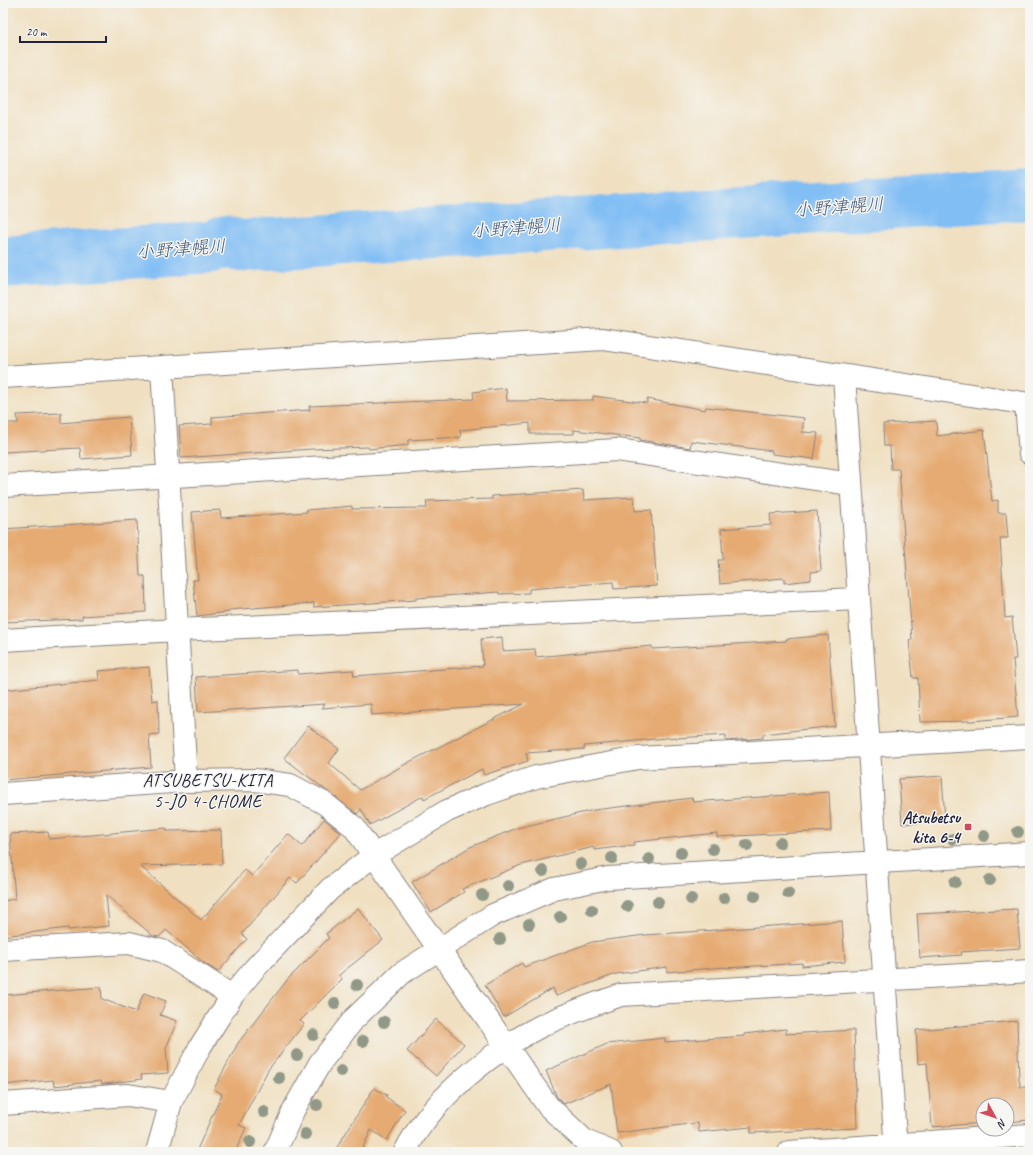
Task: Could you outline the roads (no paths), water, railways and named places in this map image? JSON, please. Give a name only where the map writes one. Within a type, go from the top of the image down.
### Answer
[{"type":"street","points":[[3,377],[604,339],[1028,404],[1030,453]]},
{"type":"street","points":[[162,367],[186,781]]},
{"type":"street","points":[[844,376],[858,599],[870,747],[883,981],[895,1149]]},
{"type":"street","points":[[3,486],[616,450],[851,484]]},
{"type":"street","points":[[3,640],[177,630],[858,599]]},
{"type":"street","points":[[158,1152],[171,1102],[200,1047],[232,996],[255,968],[330,888],[373,856],[447,811],[487,794],[536,777],[638,758],[870,747],[1030,737]]},
{"type":"street","points":[[3,794],[186,781],[255,780],[290,785],[324,803],[354,827],[548,1106],[585,1141],[611,1152]]},
{"type":"street","points":[[275,1152],[294,1109],[320,1063],[354,1018],[402,973],[438,948],[493,915],[554,889],[608,878],[1030,853]]},
{"type":"street","points":[[3,950],[129,943],[162,951],[232,996]]},
{"type":"street","points":[[405,1152],[411,1140],[439,1104],[469,1073],[538,1028],[581,1009],[621,995],[883,981],[1030,971]]},
{"type":"street","points":[[3,1104],[128,1095],[171,1102]]},
{"type":"street","points":[[789,1152],[895,1149],[1030,1135]]},
{"type":"waterway","name":"小野津幌川","points":[[3,262],[211,247],[226,242],[240,246],[1030,194]]},
{"type":"place","name":"Atsubetsu kita 6-4","points":[[968,827]]},
{"type":"district","name":"ATSUBETSU-KITA 5-JO 4-CHOME","points":[[208,790]]}]
